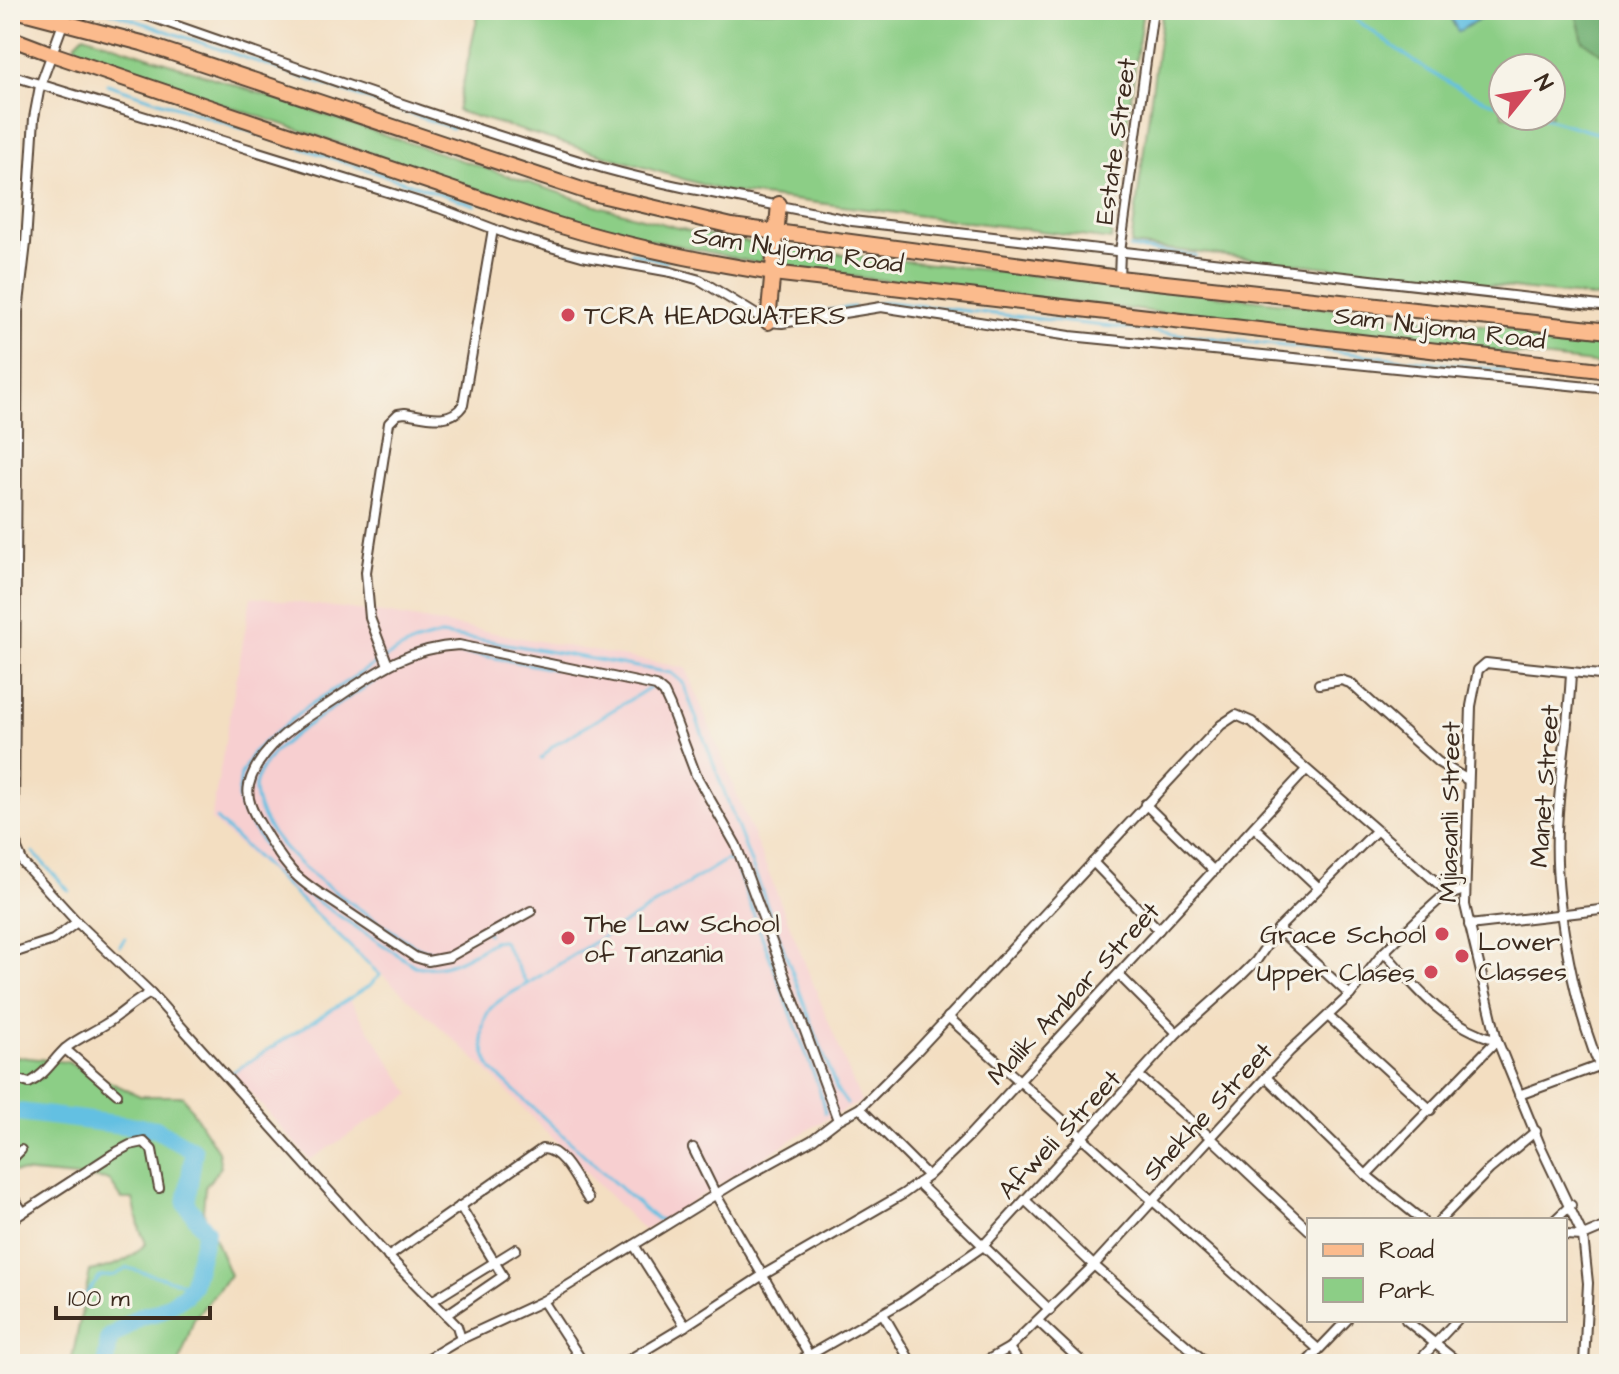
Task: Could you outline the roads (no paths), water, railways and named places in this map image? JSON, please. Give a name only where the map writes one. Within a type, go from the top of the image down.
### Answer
[{"type":"main road","name":"Sam Nujoma Road","points":[[15,10],[66,16],[588,192],[732,226],[1119,278],[1609,331]]},
{"type":"main road","name":"Sam Nujoma Road","points":[[10,38],[560,226],[641,248],[773,273],[1609,371]]},
{"type":"main road","points":[[768,322],[779,204]]},
{"type":"street","points":[[131,10],[604,168],[852,221],[1609,307]]},
{"type":"street","name":"Estate Street","points":[[1119,278],[1153,10]]},
{"type":"street","points":[[66,16],[40,86],[34,118],[18,312],[14,430],[12,818],[17,849],[23,863],[63,907],[151,993],[388,1257],[457,1326],[461,1339]]},
{"type":"street","points":[[10,75],[281,157],[582,256],[700,280],[768,322],[782,323],[881,307],[1070,336],[1609,389]]},
{"type":"street","points":[[388,665],[370,618],[366,572],[389,423],[398,414],[405,413],[446,418],[458,413],[463,405],[493,229]]},
{"type":"street","points":[[531,911],[449,957],[438,961],[422,960],[310,887],[292,871],[253,812],[248,797],[256,766],[272,746],[307,717],[388,665],[413,652],[440,646],[459,645],[649,683],[664,693],[696,775],[736,845],[838,1120]]},
{"type":"street","name":"Mjiasanli Street","points":[[1571,672],[1495,663],[1486,663],[1478,670],[1471,706],[1464,890],[1469,925],[1497,1040],[1583,1236],[1588,1283],[1584,1364]]},
{"type":"street","points":[[1571,672],[1609,676]]},
{"type":"street","name":"Manet Street","points":[[1571,672],[1557,830],[1560,916],[1580,1002],[1599,1066],[1609,1087]]},
{"type":"street","points":[[1319,684],[1341,680],[1350,683],[1438,762],[1468,780]]},
{"type":"street","points":[[419,1364],[461,1339],[543,1301],[860,1108],[1145,804],[1221,725],[1236,715],[1252,722],[1450,894]]},
{"type":"street","name":"Malik Ambar Street","points":[[622,1364],[928,1176],[1119,975],[1306,770]]},
{"type":"street","points":[[1145,804],[1214,871]]},
{"type":"street","points":[[1254,827],[1319,888]]},
{"type":"street","name":"Afweli Street","points":[[794,1364],[883,1314],[982,1247],[1177,1033],[1248,969],[1278,929],[1376,831]]},
{"type":"street","points":[[1093,862],[1159,930]]},
{"type":"street","name":"Shekhe Street","points":[[981,1364],[1009,1348],[1050,1310],[1290,1051],[1350,995],[1384,952],[1436,903],[1464,890]]},
{"type":"street","points":[[1469,925],[1609,909]]},
{"type":"street","points":[[10,954],[53,940],[77,922]]},
{"type":"street","points":[[1278,929],[1350,995]]},
{"type":"street","points":[[1366,1175],[1497,1040],[1477,1035],[1450,1019],[1384,952]]},
{"type":"street","points":[[1119,975],[1177,1033]]},
{"type":"street","points":[[10,1077],[29,1083],[38,1078],[65,1049],[104,1025],[136,999],[151,993]]},
{"type":"street","points":[[1328,1016],[1431,1110]]},
{"type":"street","points":[[948,1017],[1318,1349]]},
{"type":"street","points":[[65,1049],[117,1094]]},
{"type":"street","points":[[1519,1095],[1609,1062]]},
{"type":"street","points":[[1139,1076],[1210,1137],[1307,1228]]},
{"type":"street","points":[[1266,1077],[1366,1175],[1420,1218]]},
{"type":"street","points":[[860,1108],[928,1176]]},
{"type":"street","points":[[1442,1218],[1489,1170],[1536,1131]]},
{"type":"street","points":[[10,1221],[113,1154],[144,1142],[152,1150],[159,1188]]},
{"type":"street","points":[[693,1148],[716,1195],[814,1364]]},
{"type":"street","points":[[388,1257],[542,1149],[550,1149],[559,1155],[588,1199]]},
{"type":"street","points":[[10,1161],[21,1150]]},
{"type":"street","points":[[918,1183],[1050,1310]]},
{"type":"street","points":[[10,1193],[23,1212]]},
{"type":"street","points":[[1025,1200],[1208,1364]]},
{"type":"street","points":[[1557,1218],[1571,1205]]},
{"type":"street","points":[[446,1315],[503,1276],[460,1206]]},
{"type":"street","points":[[1567,1235],[1583,1236],[1609,1225]]},
{"type":"street","points":[[634,1245],[685,1326]]},
{"type":"street","points":[[432,1301],[516,1249]]},
{"type":"street","points":[[543,1301],[584,1364]]},
{"type":"street","points":[[883,1314],[912,1364]]},
{"type":"street","points":[[1038,1321],[1084,1364]]},
{"type":"street","points":[[1305,1364],[1345,1322]]},
{"type":"street","points":[[1408,1322],[1460,1364]]},
{"type":"street","points":[[1416,1364],[1455,1322]]},
{"type":"street","points":[[1009,1348],[1020,1364]]},
{"type":"street","points":[[643,1351],[650,1364]]},
{"type":"water","points":[[1446,10],[1493,10],[1458,32]]},
{"type":"waterway","points":[[105,10],[452,128]]},
{"type":"waterway","points":[[1343,10],[1440,78],[1487,101]]},
{"type":"waterway","points":[[107,84],[475,205]]},
{"type":"waterway","points":[[1567,125],[1609,137]]},
{"type":"waterway","points":[[1129,248],[1196,256]]},
{"type":"waterway","points":[[631,252],[666,262]]},
{"type":"waterway","points":[[874,304],[887,302],[1609,382]]},
{"type":"waterway","points":[[787,316],[854,307]]},
{"type":"waterway","points":[[493,942],[446,965],[415,966],[312,898],[279,869],[242,811],[238,797],[241,774],[253,752],[308,706],[384,658],[413,643],[441,635],[671,673],[683,683],[837,1090],[847,1104]]},
{"type":"waterway","points":[[488,934],[485,929],[455,946],[436,952],[422,949],[400,937],[325,884],[286,850],[260,812],[256,781],[273,753],[303,728],[374,682],[418,659],[433,654],[460,653],[553,669]]},
{"type":"waterway","points":[[541,759],[553,746],[651,687]]},
{"type":"waterway","points":[[216,819],[380,975],[369,986],[231,1073]]},
{"type":"waterway","points":[[33,852],[69,891]]},
{"type":"waterway","points":[[527,984],[726,860],[734,862],[819,1088],[825,1113]]},
{"type":"waterway","points":[[120,946],[125,938]]},
{"type":"waterway","points":[[492,941],[502,940],[527,984],[498,1002],[486,1016],[482,1040],[492,1070],[631,1198],[657,1220],[667,1221]]},
{"type":"waterway","points":[[10,1111],[156,1129],[194,1151],[186,1204],[206,1231],[192,1286],[185,1295],[158,1312],[141,1316],[109,1338],[106,1364]]},
{"type":"waterway","points":[[86,1294],[100,1277],[115,1275],[128,1268],[192,1286]]},
{"type":"place","name":"TCRA HEADQUATERS","points":[[568,315]]},
{"type":"place","name":"Grace School","points":[[1442,934]]},
{"type":"place","name":"The Law School of Tanzania","points":[[568,938]]},
{"type":"place","name":"Lower Classes","points":[[1462,956]]},
{"type":"place","name":"Upper Clases","points":[[1431,972]]}]
